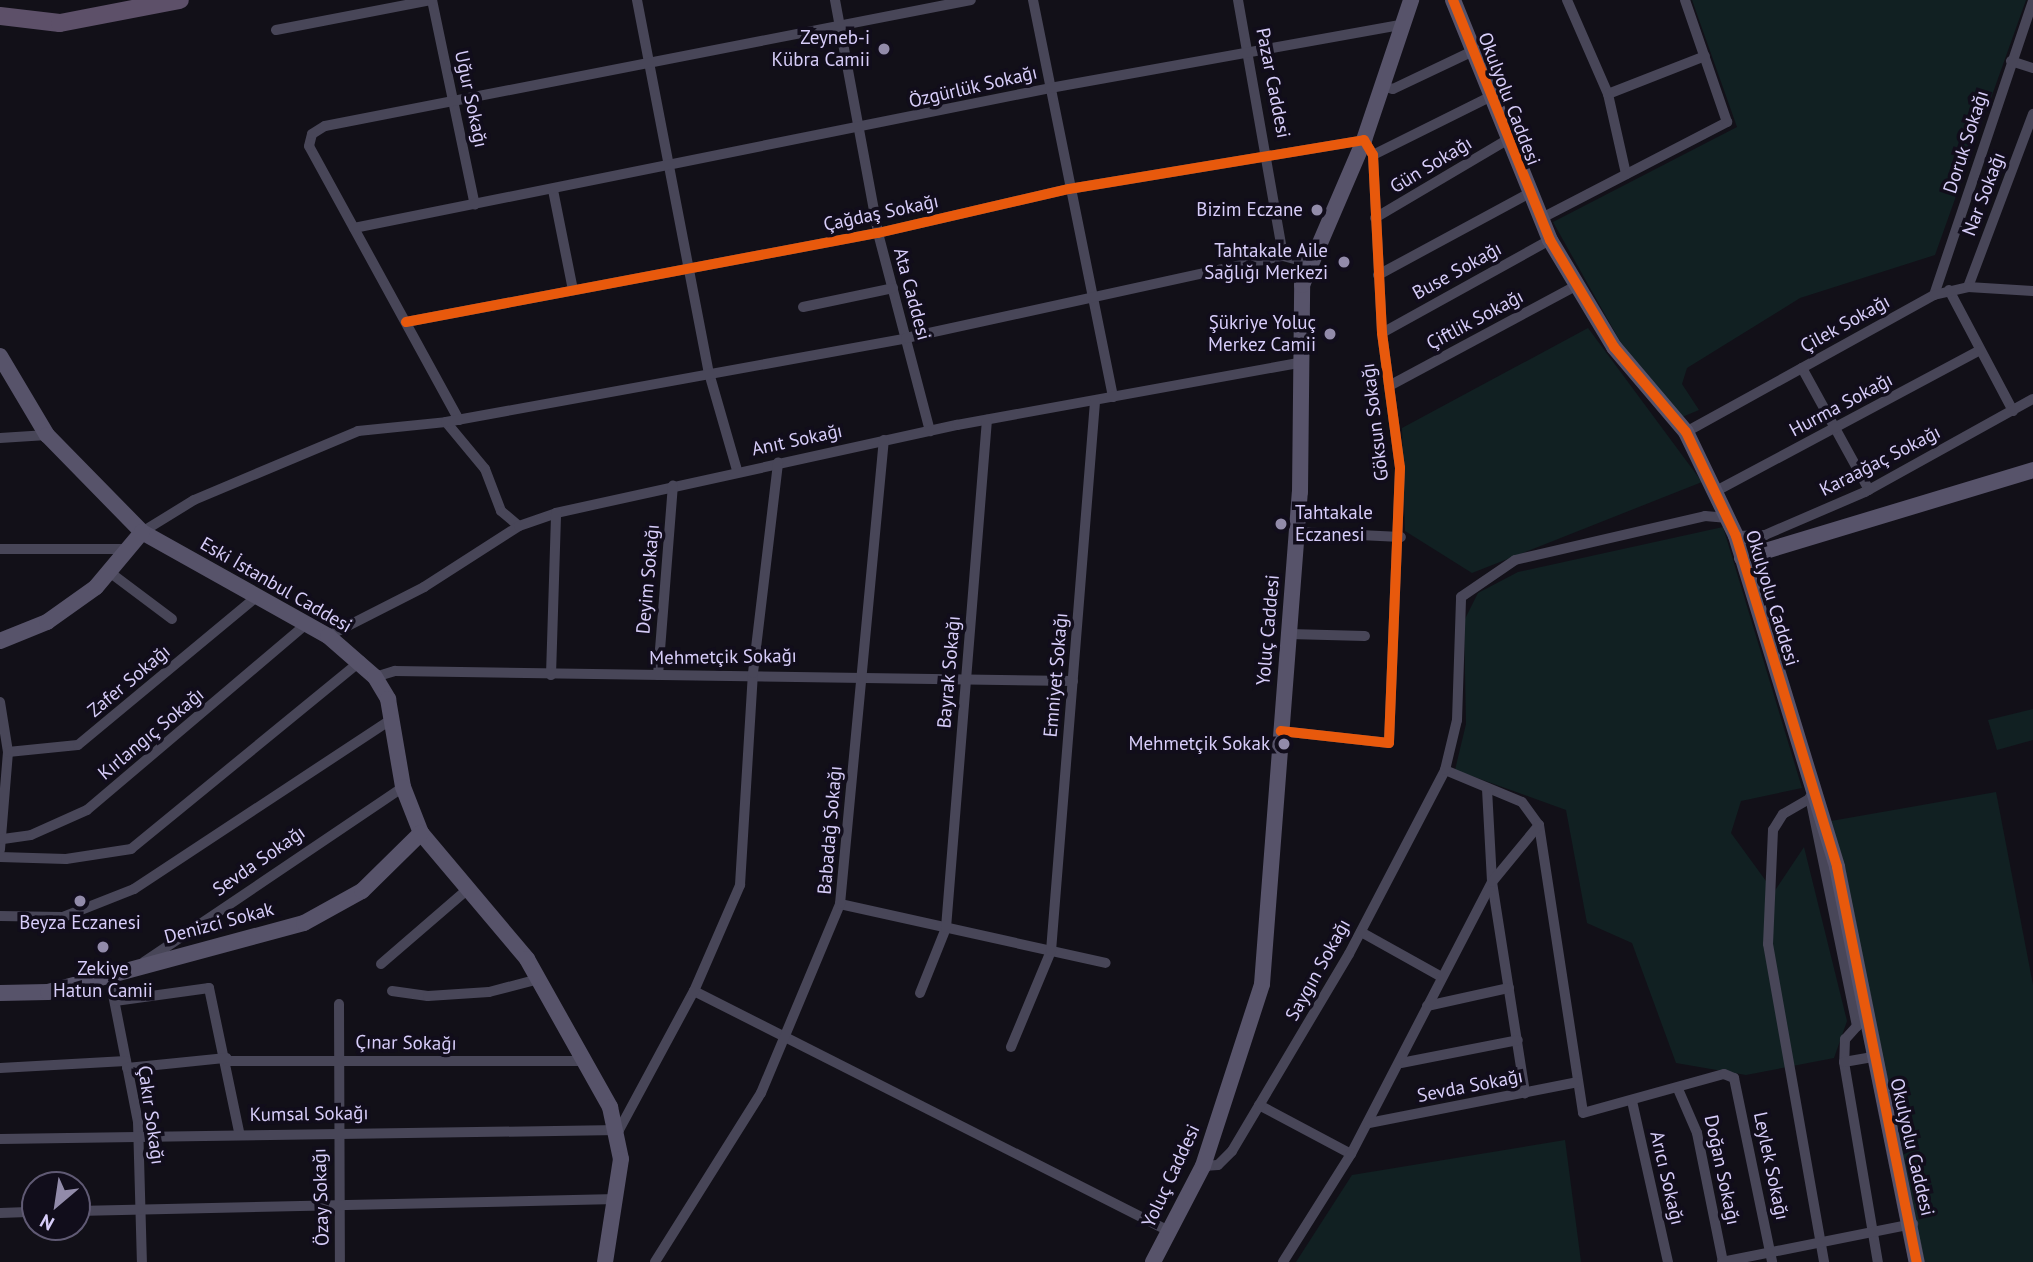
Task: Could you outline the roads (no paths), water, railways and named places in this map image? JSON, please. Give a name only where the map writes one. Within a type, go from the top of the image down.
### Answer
[{"type":"main road","points":[[0,16],[60,23],[180,0]]},
{"type":"street","points":[[276,30],[432,0]]},
{"type":"street","name":"Uğur Sokağı","points":[[432,0],[475,205]]},
{"type":"street","points":[[637,0],[709,373],[737,470]]},
{"type":"street","name":"Ata Caddesi","points":[[835,0],[878,233],[930,431]]},
{"type":"street","points":[[459,419],[309,146],[312,134],[455,101],[971,0]]},
{"type":"street","points":[[1033,0],[1069,189],[1095,297],[1113,397]]},
{"type":"street","name":"Pazar Caddesi","points":[[1238,0],[1270,159],[1283,256]]},
{"type":"street","name":"Yoluç Caddesi","points":[[1153,1262],[1203,1166],[1262,984],[1297,532],[1303,285],[1364,140],[1411,0]]},
{"type":"street","name":"Okulyolu Caddesi","points":[[1452,0],[1505,141],[1550,240],[1614,347],[1686,432],[1718,490],[1736,536],[1812,796],[1837,867],[1861,1021],[1874,1057],[1913,1224],[1917,1262]]},
{"type":"street","points":[[1567,0],[1608,94],[1626,174]]},
{"type":"street","points":[[1540,219],[1727,122],[1685,0]]},
{"type":"street","name":"Doruk Sokağı","points":[[1934,295],[2033,1]]},
{"type":"street","name":"Özgürlük Sokağı","points":[[354,228],[859,131],[1050,88],[1401,25]]},
{"type":"street","points":[[1381,86],[1393,89],[1472,52]]},
{"type":"street","points":[[1608,94],[1704,56]]},
{"type":"street","points":[[2011,61],[2033,68]]},
{"type":"street","points":[[1373,155],[1488,97]]},
{"type":"street","name":"Nar Sokağı","points":[[1968,286],[2033,114]]},
{"type":"street","name":"Çağdaş Sokağı","points":[[406,322],[878,233],[1069,189],[1270,159],[1364,140]]},
{"type":"street","name":"Göksun Sokağı","points":[[1281,731],[1389,743],[1401,537],[1382,333],[1373,155],[1364,140]]},
{"type":"street","name":"Gün Sokağı","points":[[1376,218],[1505,141]]},
{"type":"street","points":[[553,190],[573,290]]},
{"type":"street","points":[[1378,275],[1528,194]]},
{"type":"street","name":"Buse Sokağı","points":[[1382,333],[1550,240]]},
{"type":"street","points":[[0,641],[47,622],[113,574],[126,549],[142,532],[311,446],[358,431],[446,422],[906,338],[1283,256],[1310,263]]},
{"type":"street","name":"Çiftlik Sokağı","points":[[1389,386],[1577,285]]},
{"type":"street","name":"Çilek Sokağı","points":[[1686,432],[1934,295],[1968,286],[2033,291]]},
{"type":"street","points":[[803,307],[893,288]]},
{"type":"street","points":[[1949,290],[2013,411]]},
{"type":"street","name":"Hurma Sokağı","points":[[1718,490],[1980,350]]},
{"type":"street","name":"Eski İstanbul Caddesi","points":[[0,356],[47,435],[142,532],[328,636],[361,661],[375,677],[393,718],[403,787],[421,833],[468,889],[502,924],[539,979],[585,1061],[619,1130],[617,1199],[605,1262]]},
{"type":"street","name":"Anıt Sokağı","points":[[328,636],[424,587],[519,526],[556,513],[737,470],[884,440],[1302,362]]},
{"type":"street","points":[[1802,368],[1869,490]]},
{"type":"street","name":"Karaağaç Sokağı","points":[[1736,536],[1765,535],[1869,490],[2033,399]]},
{"type":"street","name":"Emniyet Sokağı","points":[[1011,1047],[1051,951],[1095,402]]},
{"type":"street","name":"Bayrak Sokağı","points":[[920,993],[946,928],[987,420]]},
{"type":"street","points":[[446,422],[485,469],[501,511],[519,526]]},
{"type":"street","points":[[0,438],[47,435]]},
{"type":"street","name":"Babadağ Sokağı","points":[[655,1262],[789,1039],[840,904],[884,440]]},
{"type":"street","points":[[619,1130],[694,991],[740,885],[753,673],[778,462]]},
{"type":"street","points":[[1742,558],[2033,470]]},
{"type":"street","name":"Deyim Sokağı","points":[[658,675],[673,486]]},
{"type":"street","points":[[551,675],[556,513]]},
{"type":"street","name":"Saygın Sokağı","points":[[1203,1166],[1218,1165],[1232,1151],[1361,932],[1445,770],[1457,720],[1461,597],[1476,582],[1515,560],[1705,516],[1728,518]]},
{"type":"street","points":[[1297,532],[1401,537]]},
{"type":"street","points":[[0,549],[126,549]]},
{"type":"street","points":[[113,574],[172,619]]},
{"type":"street","name":"Zafer Sokağı","points":[[8,752],[78,745],[255,597]]},
{"type":"street","name":"Kırlangıç Sokağı","points":[[1,845],[87,810],[305,625]]},
{"type":"street","points":[[1289,634],[1365,636]]},
{"type":"street","points":[[0,857],[65,859],[131,849],[361,661]]},
{"type":"street","name":"Mehmetçik Sokağı","points":[[375,677],[395,671],[551,675],[753,673],[1073,681]]},
{"type":"street","points":[[0,702],[8,752],[2,802],[1,845]]},
{"type":"street","points":[[0,916],[62,916],[134,889],[393,718]]},
{"type":"street","points":[[1445,770],[1522,802],[1539,825],[1583,1113],[1678,1089]]},
{"type":"street","name":"Sevda Sokağı","points":[[137,967],[403,787]]},
{"type":"street","points":[[1487,789],[1492,882],[1525,1093]]},
{"type":"street","points":[[1812,796],[1773,830],[1768,944],[1824,1262]]},
{"type":"street","points":[[1283,1262],[1369,1123],[1401,1063],[1440,976],[1492,882],[1539,825]]},
{"type":"street","name":"Denizci Sokak","points":[[0,993],[48,992],[304,923],[362,891],[421,833]]},
{"type":"street","points":[[381,964],[468,889]]},
{"type":"street","points":[[840,904],[1106,962]]},
{"type":"street","points":[[1361,932],[1440,976]]},
{"type":"street","name":"Çakır Sokağı","points":[[109,974],[139,1133],[142,1262]]},
{"type":"street","points":[[391,991],[477,993],[539,979]]},
{"type":"street","points":[[115,1001],[209,988],[239,1132]]},
{"type":"street","points":[[1427,1006],[1509,988]]},
{"type":"street","points":[[694,991],[1169,1231]]},
{"type":"street","name":"Özay Sokağı","points":[[339,1004],[337,1130],[340,1262]]},
{"type":"street","points":[[1861,1021],[1845,1039],[1844,1062],[1875,1231],[1878,1262]]},
{"type":"street","points":[[1401,1063],[1518,1040]]},
{"type":"street","points":[[1844,1062],[1874,1057]]},
{"type":"street","name":"Çınar Sokağı","points":[[0,1068],[226,1060],[585,1061]]},
{"type":"street","name":"Leylek Sokağı","points":[[1678,1089],[1724,1074],[1734,1078],[1771,1257]]},
{"type":"street","name":"Sevda Sokağı","points":[[1369,1123],[1578,1082]]},
{"type":"street","name":"Doğan Sokağı","points":[[1678,1089],[1697,1133],[1723,1262]]},
{"type":"street","name":"Arıcı Sokağı","points":[[1632,1101],[1668,1262]]},
{"type":"street","points":[[1259,1105],[1351,1154]]},
{"type":"street","name":"Kumsal Sokağı","points":[[0,1139],[139,1133],[337,1130],[619,1130]]},
{"type":"street","points":[[91,1211],[617,1199]]},
{"type":"street","points":[[0,1213],[21,1212]]},
{"type":"street","points":[[1723,1262],[1771,1257],[1822,1242],[1913,1224]]},
{"type":"place","name":"Zeyneb-i Kübra Camii","points":[[884,49]]},
{"type":"place","name":"Bizim Eczane","points":[[1317,210]]},
{"type":"place","name":"Tahtakale Aile Sağlığı Merkezi","points":[[1344,262]]},
{"type":"place","name":"Şükriye Yoluç Merkez Camii","points":[[1330,334]]},
{"type":"place","name":"Tahtakale Eczanesi","points":[[1281,524]]},
{"type":"place","name":"Mehmetçik Sokak","points":[[1284,744]]},
{"type":"place","name":"Beyza Eczanesi","points":[[80,901]]},
{"type":"place","name":"Zekiye Hatun Camii","points":[[103,947]]}]
